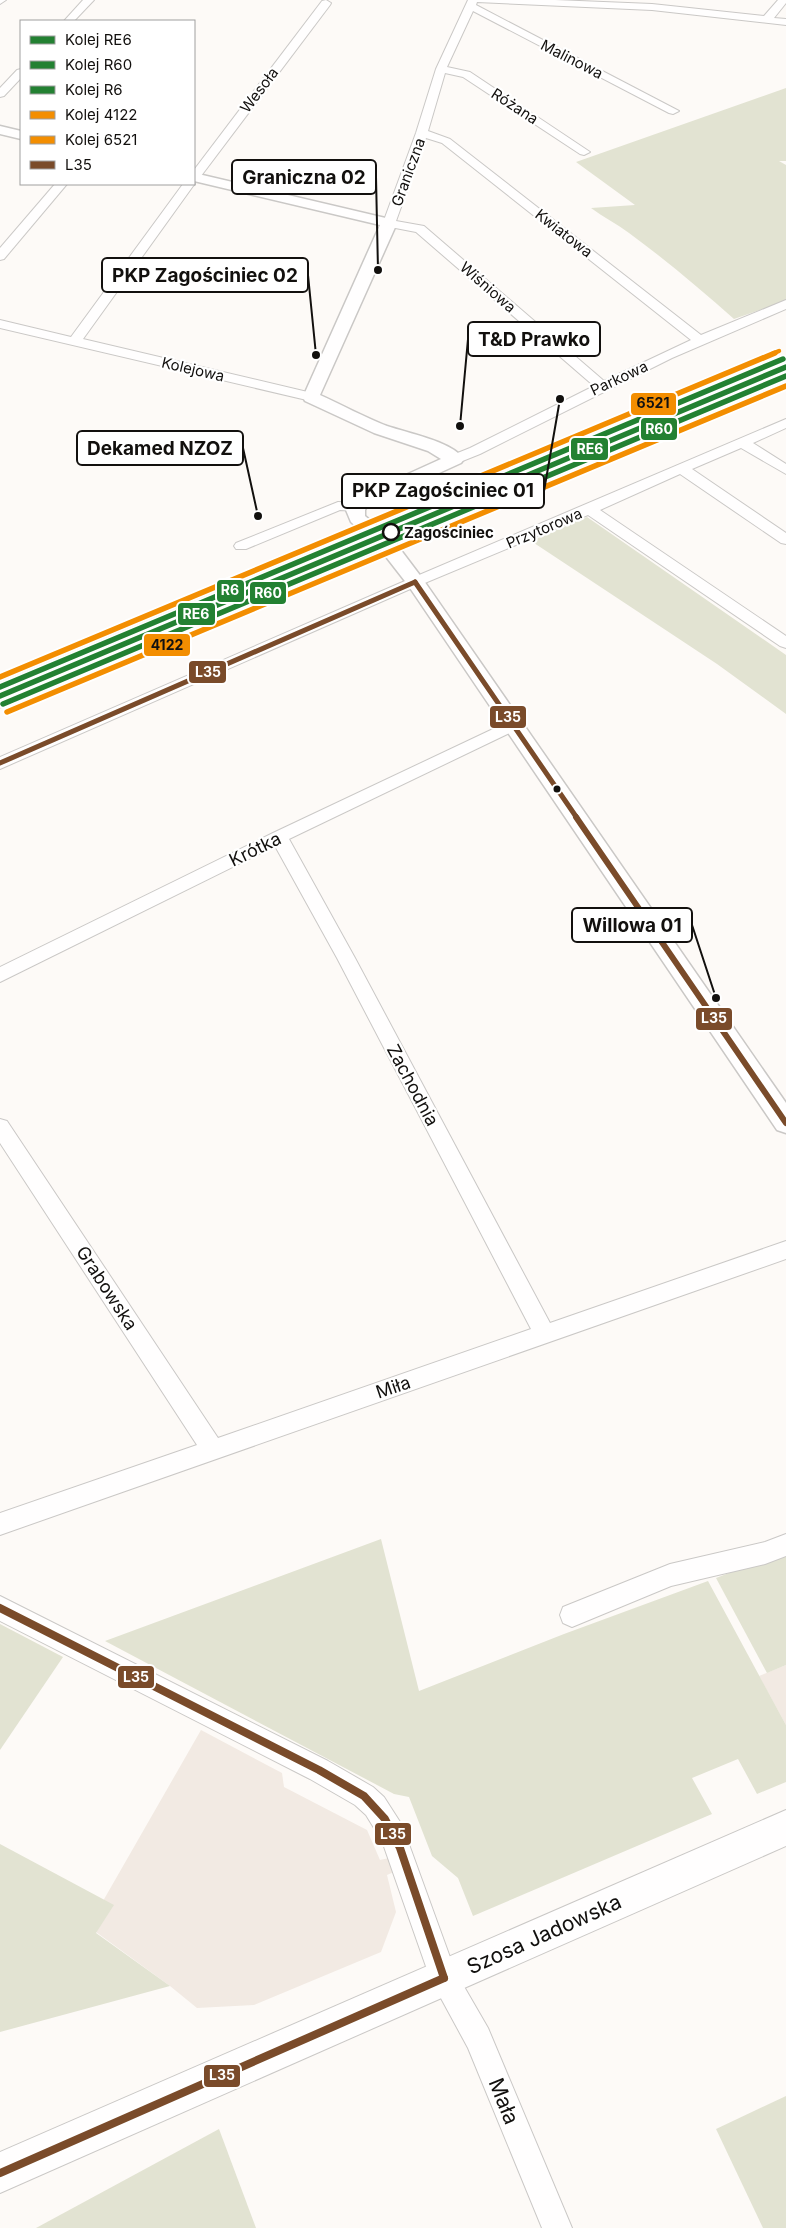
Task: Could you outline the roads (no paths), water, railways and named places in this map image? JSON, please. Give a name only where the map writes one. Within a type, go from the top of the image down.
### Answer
[{"type":"main road","name":"Szosa Jadowska","points":[[3,2172],[786,1828]]},
{"type":"street","points":[[70,20],[89,0]]},
{"type":"street","points":[[481,0],[652,7],[786,22]]},
{"type":"street","points":[[767,19],[783,0]]},
{"type":"street","name":"Wesoła","points":[[195,176],[326,3]]},
{"type":"street","name":"Graniczna","points":[[311,397],[389,223],[422,133],[442,69],[472,3]]},
{"type":"street","name":"Malinowa","points":[[472,3],[673,111]]},
{"type":"street","name":"Różana","points":[[442,69],[466,74],[584,152]]},
{"type":"street","points":[[0,94],[20,73]]},
{"type":"street","points":[[0,130],[20,135]]},
{"type":"street","name":"Kwiatowa","points":[[422,133],[446,140],[701,341]]},
{"type":"street","points":[[195,177],[389,223]]},
{"type":"street","points":[[0,256],[60,185]]},
{"type":"street","points":[[75,340],[189,185]]},
{"type":"street","name":"Wiśniowa","points":[[389,223],[420,229],[602,386]]},
{"type":"street","name":"Parkowa","points":[[455,458],[475,451],[602,386],[786,304]]},
{"type":"street","name":"Kolejowa","points":[[0,324],[75,340],[311,397],[380,428],[434,447],[455,458]]},
{"type":"street","name":"Przytorowa","points":[[0,763],[786,423]]},
{"type":"street","name":"Kolejowa","points":[[380,428],[436,468]]},
{"type":"street","points":[[742,442],[786,470]]},
{"type":"street","points":[[241,546],[338,506],[356,507],[368,498],[455,458]]},
{"type":"street","points":[[682,469],[786,540]]},
{"type":"street","points":[[356,507],[355,513],[357,518],[387,545],[415,582],[786,1123]]},
{"type":"street","points":[[589,509],[786,643]]},
{"type":"street","name":"Krótka","points":[[0,975],[279,837],[512,725]]},
{"type":"street","name":"Zachodnia","points":[[279,837],[346,958],[545,1334]]},
{"type":"street","name":"Grabowska","points":[[0,1127],[213,1450]]},
{"type":"street","name":"Miła","points":[[0,1524],[786,1250]]},
{"type":"street","points":[[572,1615],[670,1575],[766,1553],[786,1545]]},
{"type":"street","name":"Mała","points":[[0,1608],[319,1770],[364,1796],[375,1806],[385,1819],[400,1848],[444,1978],[478,2038],[557,2228]]},
{"type":"rail line","name":"6521","points":[[0,677],[779,351]]},
{"type":"rail line","name":"R6","points":[[0,687],[783,359]]},
{"type":"rail line","name":"RE6","points":[[0,696],[786,367]]},
{"type":"rail line","name":"R60","points":[[3,704],[786,376]]},
{"type":"rail line","name":"4122","points":[[7,712],[786,386]]},
{"type":"place","name":"Graniczna 02","points":[[378,270]]},
{"type":"place","name":"PKP Zagościniec 02","points":[[316,355]]},
{"type":"place","name":"PKP Zagościniec 01","points":[[560,399]]},
{"type":"place","name":"T&D Prawko","points":[[460,426]]},
{"type":"place","name":"Dekamed NZOZ","points":[[258,516]]},
{"type":"place","name":"Zagościniec","points":[[391,532]]},
{"type":"place","name":"Willowa 01","points":[[716,998]]}]
